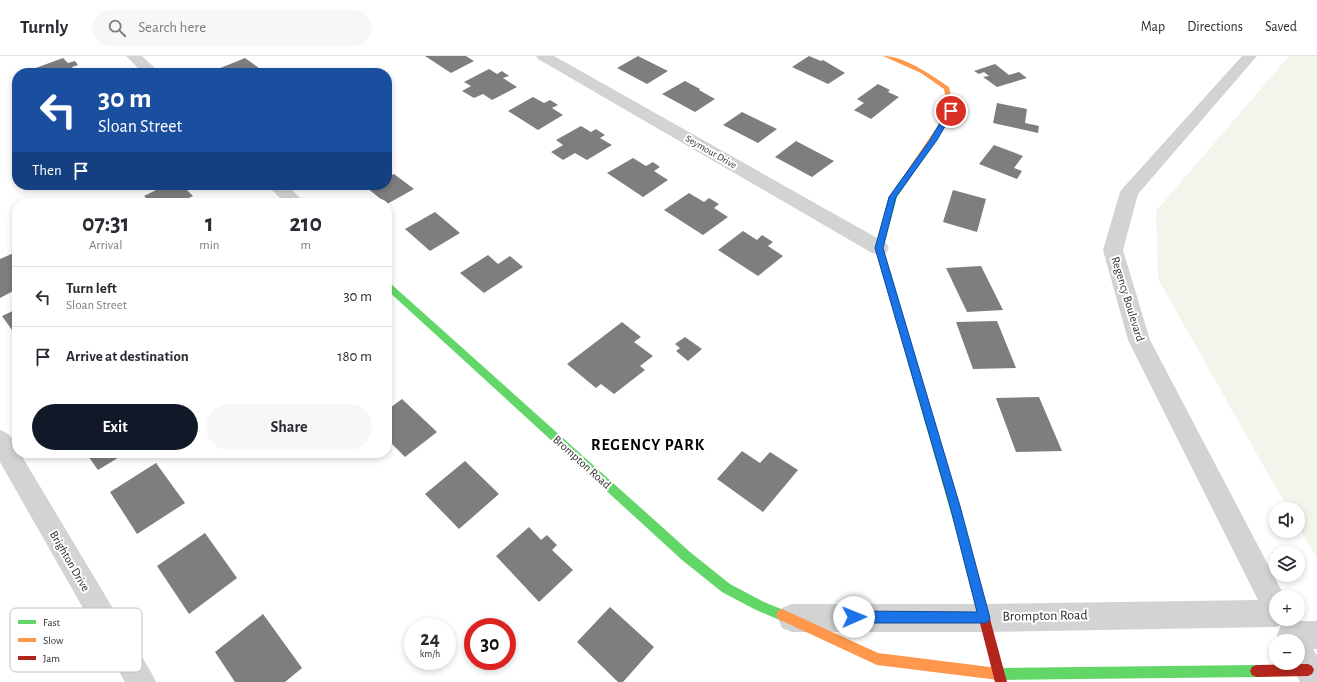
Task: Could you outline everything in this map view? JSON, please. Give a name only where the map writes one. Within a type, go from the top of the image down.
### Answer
[{"type":"street","points":[[133,56],[146,68]]},
{"type":"street","name":"Seymour Drive","points":[[543,56],[879,248]]},
{"type":"street","points":[[886,56],[923,72],[947,88],[951,111],[933,140],[893,197],[879,248],[955,506],[1000,678]]},
{"type":"street","name":"Regency Boulevard","points":[[1250,56],[1128,192],[1113,250],[1139,340],[1269,593]]},
{"type":"street","points":[[282,190],[290,198]]},
{"type":"street","name":"Brompton Road","points":[[392,291],[686,556],[726,588],[760,606],[791,618],[877,659],[1000,678],[1269,650]]},
{"type":"street","name":"Brighton Drive","points":[[0,440],[98,608]]},
{"type":"street","name":"Brompton Road","points":[[791,618],[984,618],[1269,612]]},
{"type":"street","name":"Brighton Drive","points":[[135,672],[141,682]]},
{"type":"shaded area","points":[[1289,56],[1317,56],[1317,559],[1305,538],[1305,502],[1284,502],[1158,279],[1156,211]]},
{"type":"building","points":[[425,56],[466,56],[474,61],[451,73]]},
{"type":"building","points":[[638,56],[668,71],[647,84],[617,68]]},
{"type":"building","points":[[809,56],[821,61],[823,60],[845,73],[828,84],[792,67]]},
{"type":"building","points":[[63,58],[68,63],[75,61],[78,65],[72,67],[73,68],[36,68]]},
{"type":"building","points":[[245,58],[259,68],[220,68]]},
{"type":"building","points":[[995,64],[1009,75],[1019,72],[1027,78],[997,87],[983,77],[989,76],[984,72],[979,74],[974,71]]},
{"type":"building","points":[[489,69],[497,74],[502,71],[509,76],[503,78],[517,87],[492,100],[483,94],[474,98],[462,91],[471,86],[464,82]]},
{"type":"building","points":[[685,81],[715,99],[695,112],[662,94]]},
{"type":"building","points":[[878,84],[890,90],[888,92],[899,97],[871,119],[854,110],[864,103],[857,99]]},
{"type":"building","points":[[533,97],[544,103],[550,100],[558,105],[552,108],[563,115],[538,130],[508,111]]},
{"type":"building","points":[[997,103],[1027,109],[1025,123],[1039,126],[1038,133],[993,123]]},
{"type":"building","points":[[742,112],[777,129],[758,143],[723,125]]},
{"type":"building","points":[[581,126],[591,132],[596,129],[605,135],[600,138],[612,145],[587,160],[575,153],[563,160],[551,152],[563,145],[556,140]]},
{"type":"building","points":[[796,141],[834,161],[812,177],[775,157]]},
{"type":"building","points":[[994,145],[1023,156],[1014,168],[1022,171],[1017,179],[979,164]]},
{"type":"building","points":[[633,158],[646,166],[653,162],[660,167],[654,171],[668,180],[643,197],[607,173]]},
{"type":"building","points":[[394,174],[414,189],[392,201],[392,198],[380,198],[370,190],[392,190],[392,175]]},
{"type":"building","points":[[156,190],[187,190],[193,196],[189,198],[146,198],[144,196]]},
{"type":"building","points":[[953,190],[986,199],[977,232],[943,222]]},
{"type":"building","points":[[689,193],[704,202],[709,198],[719,204],[714,208],[728,217],[703,235],[664,210]]},
{"type":"building","points":[[435,212],[460,233],[430,251],[405,229]]},
{"type":"building","points":[[743,231],[757,240],[762,235],[773,242],[768,246],[783,256],[758,276],[718,250]]},
{"type":"building","points":[[12,254],[12,292],[0,298],[0,259]]},
{"type":"building","points":[[488,255],[498,264],[510,256],[523,267],[484,293],[460,273]]},
{"type":"building","points":[[981,266],[1003,310],[967,312],[946,268]]},
{"type":"building","points":[[12,311],[12,330],[2,316]]},
{"type":"building","points":[[997,321],[1016,368],[973,369],[956,322]]},
{"type":"building","points":[[622,322],[641,337],[634,342],[653,356],[640,366],[645,370],[614,394],[601,384],[596,388],[567,364]]},
{"type":"building","points":[[685,337],[702,349],[688,361],[676,351],[680,348],[675,344]]},
{"type":"building","points":[[1039,397],[1062,451],[1016,452],[996,398]]},
{"type":"building","points":[[402,399],[437,432],[405,457],[392,444],[392,406]]},
{"type":"building","points":[[742,451],[760,463],[770,452],[798,470],[763,512],[717,479]]},
{"type":"building","points":[[90,458],[118,458],[98,470]]},
{"type":"building","points":[[465,461],[499,494],[459,529],[425,494]]},
{"type":"building","points":[[156,463],[185,503],[137,534],[110,492]]},
{"type":"building","points":[[529,527],[541,540],[547,535],[557,545],[552,550],[573,570],[539,602],[496,556]]},
{"type":"building","points":[[205,533],[237,578],[189,614],[157,566]]},
{"type":"building","points":[[610,607],[654,647],[623,682],[618,682],[577,642]]},
{"type":"building","points":[[263,614],[302,668],[285,682],[235,682],[215,652]]},
{"type":"traffic: fast","points":[[904,181],[893,197],[879,248],[964,541]]},
{"type":"traffic: fast","points":[[392,290],[686,556],[726,588],[760,606],[782,615]]},
{"type":"traffic: fast","points":[[998,674],[1256,671]]},
{"type":"traffic: slow","points":[[886,56],[923,72],[947,88],[951,111],[904,181]]},
{"type":"traffic: slow","points":[[782,615],[877,659],[998,674]]},
{"type":"traffic: jam","points":[[964,541],[1001,682]]},
{"type":"traffic: jam","points":[[1256,671],[1308,670]]},
{"type":"district","name":"REGENCY PARK","points":[[648,445]]},
{"type":"route","points":[[854,617],[984,618],[955,506],[879,248],[893,197],[933,140],[951,111]]}]
